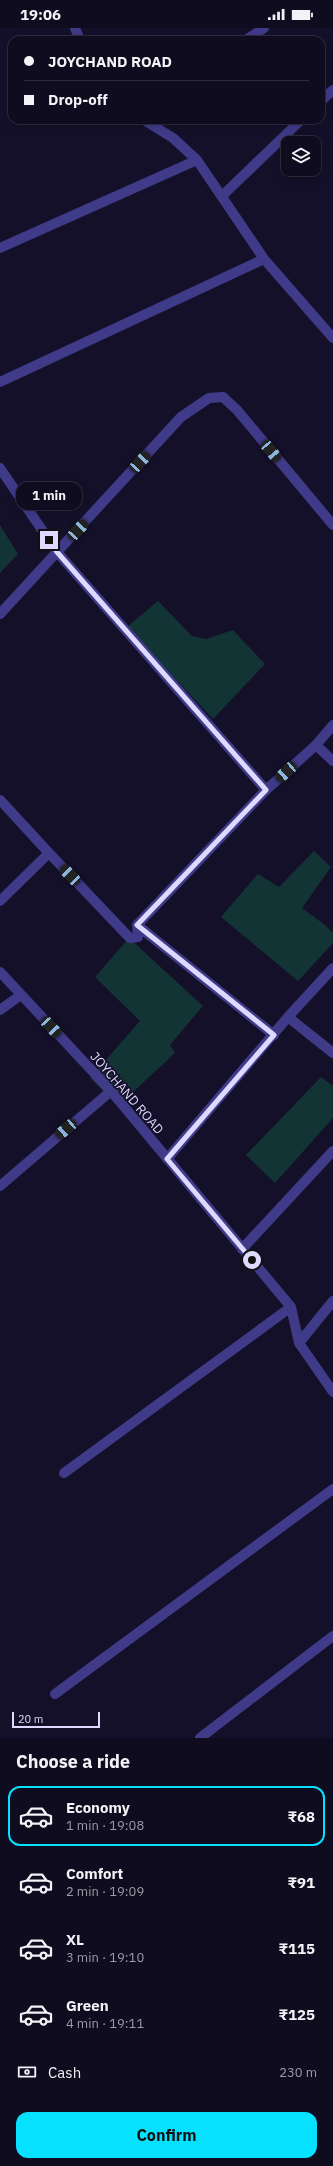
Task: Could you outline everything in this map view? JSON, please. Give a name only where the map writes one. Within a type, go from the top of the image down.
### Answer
[{"type":"street","points":[[252,36],[264,28]]},
{"type":"street","points":[[325,97],[333,90]]},
{"type":"street","points":[[150,124],[173,138],[197,160],[264,259],[333,338]]},
{"type":"street","points":[[222,196],[297,124]]},
{"type":"street","points":[[0,248],[197,160]]},
{"type":"street","points":[[0,382],[264,259]]},
{"type":"street","points":[[0,614],[181,418],[209,398],[222,397],[238,410],[333,525]]},
{"type":"street","points":[[0,468],[57,552],[266,790]]},
{"type":"street","points":[[0,800],[130,938],[138,937],[137,925],[266,790],[316,745],[333,725]]},
{"type":"street","points":[[316,745],[333,761]]},
{"type":"street","points":[[0,902],[49,853]]},
{"type":"street","points":[[137,925],[274,1035]]},
{"type":"street","points":[[167,1159],[288,1017],[333,968]]},
{"type":"street","name":"JOYCHAND ROAD","points":[[0,972],[111,1091],[291,1307],[299,1343]]},
{"type":"street","points":[[0,1010],[21,995]]},
{"type":"street","points":[[288,1017],[333,1053]]},
{"type":"street","points":[[0,1186],[111,1091]]},
{"type":"street","points":[[242,1249],[333,1151]]},
{"type":"street","points":[[333,1301],[299,1343],[333,1392]]},
{"type":"street","points":[[64,1473],[291,1307]]},
{"type":"street","points":[[56,1694],[333,1489]]},
{"type":"street","points":[[200,1738],[333,1636]]},
{"type":"green space","points":[[0,525],[18,554],[0,573]]},
{"type":"green space","points":[[158,601],[192,636],[206,639],[233,630],[265,664],[213,719],[127,627]]},
{"type":"green space","points":[[314,851],[331,867],[302,908],[325,925],[333,933],[333,943],[298,981],[221,917],[258,874],[279,887]]},
{"type":"green space","points":[[129,938],[203,1006],[170,1045],[175,1053],[118,1106],[90,1078],[140,1021],[95,977]]},
{"type":"green space","points":[[321,1077],[333,1086],[333,1118],[275,1183],[246,1155]]},
{"type":"route","points":[[49,540],[57,552],[266,790],[137,925],[274,1035],[167,1159],[252,1260]]}]
